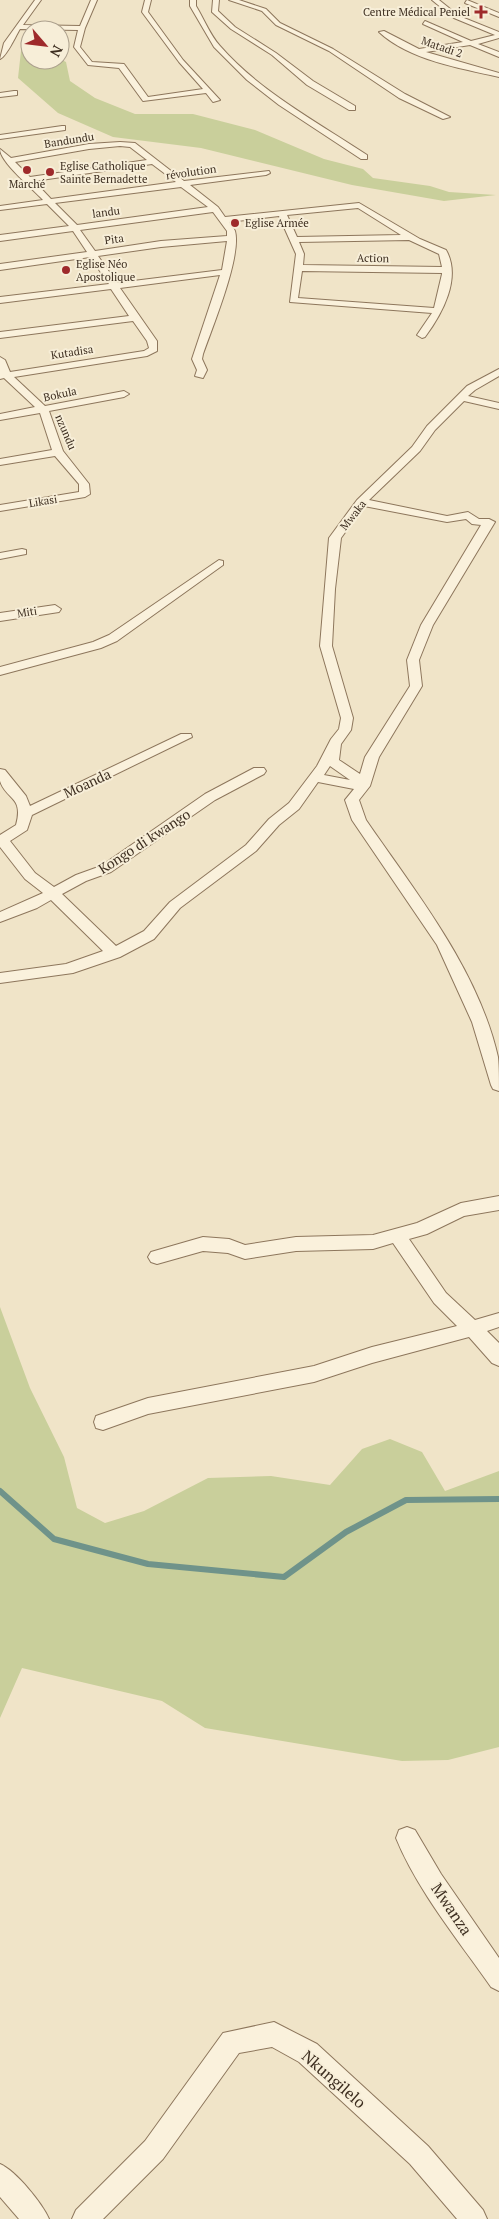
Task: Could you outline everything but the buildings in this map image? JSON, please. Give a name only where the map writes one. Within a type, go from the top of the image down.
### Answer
[{"type":"street","points":[[25,20],[38,0]]},
{"type":"street","points":[[94,0],[82,28],[77,47],[92,65],[121,66],[146,99],[207,91]]},
{"type":"street","points":[[148,0],[145,12],[168,46],[216,100]]},
{"type":"street","points":[[193,0],[193,6],[216,46],[250,78],[282,103],[364,157]]},
{"type":"street","points":[[216,0],[215,12],[233,28],[274,54],[310,83],[352,108]]},
{"type":"street","points":[[232,0],[264,10],[278,24],[331,50],[402,96],[446,117]]},
{"type":"street","points":[[436,0],[442,9],[499,35]]},
{"type":"street","points":[[467,2],[499,14]]},
{"type":"street","points":[[425,23],[468,44],[499,55]]},
{"type":"street","points":[[0,57],[3,55],[3,41],[20,27]]},
{"type":"street","points":[[70,28],[82,28]]},
{"type":"street","name":"Matadi 2","points":[[382,32],[394,41],[420,52],[466,67],[499,75]]},
{"type":"street","points":[[420,52],[468,44],[499,35]]},
{"type":"street","points":[[0,95],[14,93]]},
{"type":"street","points":[[0,137],[62,128]]},
{"type":"street","name":"Bandundu","points":[[8,161],[120,144],[134,146],[153,162]]},
{"type":"street","points":[[0,151],[75,228],[135,318],[0,335]]},
{"type":"street","points":[[27,180],[153,162],[215,209],[231,232],[231,238],[226,272],[198,354],[197,359],[202,370],[200,376]]},
{"type":"street","name":"révolution","points":[[0,208],[266,173]]},
{"type":"street","points":[[224,220],[359,205],[411,237],[444,252],[447,270],[438,311],[422,335]]},
{"type":"street","name":"landu","points":[[0,238],[215,209]]},
{"type":"street","points":[[282,213],[296,240],[300,254],[293,300],[438,311]]},
{"type":"street","points":[[296,240],[411,237]]},
{"type":"street","name":"Pita","points":[[0,267],[180,242],[231,238]]},
{"type":"street","name":"Action","points":[[299,268],[447,270]]},
{"type":"street","points":[[0,300],[226,272]]},
{"type":"street","name":"Kutadisa","points":[[3,376],[147,353],[154,349],[152,341],[135,318]]},
{"type":"street","name":"nzundu","points":[[0,360],[3,376],[44,410],[58,452],[84,484],[85,494]]},
{"type":"street","name":"Mwaka","points":[[337,739],[345,730],[348,718],[326,646],[331,563],[335,538],[361,502],[471,388],[499,372]]},
{"type":"street","name":"Bokula","points":[[0,417],[124,394]]},
{"type":"street","points":[[463,398],[498,405]]},
{"type":"street","points":[[0,462],[58,452]]},
{"type":"street","name":"Likasi","points":[[0,508],[85,494]]},
{"type":"street","points":[[361,502],[447,519],[468,516],[476,522],[489,522],[427,624],[413,660],[416,686],[372,757],[363,786],[352,800],[359,820],[444,944],[480,1022],[499,1085]]},
{"type":"street","points":[[0,556],[22,552]]},
{"type":"street","points":[[0,671],[97,646],[113,638],[219,563]]},
{"type":"street","name":"Miti","points":[[0,617],[55,609]]},
{"type":"street","name":"Moanda","points":[[26,813],[186,737]]},
{"type":"street","points":[[337,739],[332,761],[355,777],[363,786]]},
{"type":"street","points":[[0,978],[68,969],[115,953],[149,935],[175,905],[250,848],[274,822],[294,806],[316,778],[337,739]]},
{"type":"street","name":"Kongo di kwango","points":[[0,917],[32,905],[51,892],[106,869],[210,797],[259,770]]},
{"type":"street","points":[[0,774],[21,799],[26,813],[22,827],[1,840],[24,870],[51,892],[115,953]]},
{"type":"street","points":[[316,778],[363,786]]},
{"type":"street","points":[[157,1257],[203,1244],[229,1246],[245,1252],[296,1244],[373,1242],[421,1229],[461,1210],[499,1203]]},
{"type":"street","points":[[398,1236],[440,1298],[499,1358]]},
{"type":"street","points":[[103,1422],[148,1406],[314,1374],[372,1355],[450,1336],[499,1320]]},
{"type":"street","name":"Mwanza","points":[[407,1838],[433,1882],[499,1979]]},
{"type":"street","name":"Nkungilelo","points":[[85,2219],[154,2150],[232,2042],[274,2034],[308,2053],[419,2155],[474,2219]]},
{"type":"street","points":[[0,2177],[36,2219]]},
{"type":"green space","points":[[20,60],[20,70],[68,70],[70,81],[95,98],[135,114],[193,114],[255,130],[324,159],[363,169],[373,178],[430,186],[449,192],[496,195],[444,201],[352,185],[201,148],[113,137],[58,113],[18,78]]},
{"type":"green space","points":[[0,1307],[30,1388],[64,1457],[77,1508],[105,1523],[144,1511],[208,1478],[271,1476],[330,1485],[362,1449],[390,1439],[422,1452],[445,1491],[499,1471],[499,1747],[448,1760],[402,1761],[205,1728],[162,1701],[22,1668],[0,1718]]},
{"type":"waterway","points":[[0,1491],[54,1539],[148,1564],[284,1577],[346,1532],[406,1500],[499,1499]]},
{"type":"place","name":"Centre Médical Peniel","points":[[481,12]]},
{"type":"place","name":"Marché","points":[[27,170]]},
{"type":"place","name":"Eglise Catholique Sainte Bernadette","points":[[50,172]]},
{"type":"place","name":"Eglise Armée","points":[[235,223]]},
{"type":"place","name":"Eglise Néo Apostolique","points":[[66,270]]}]
